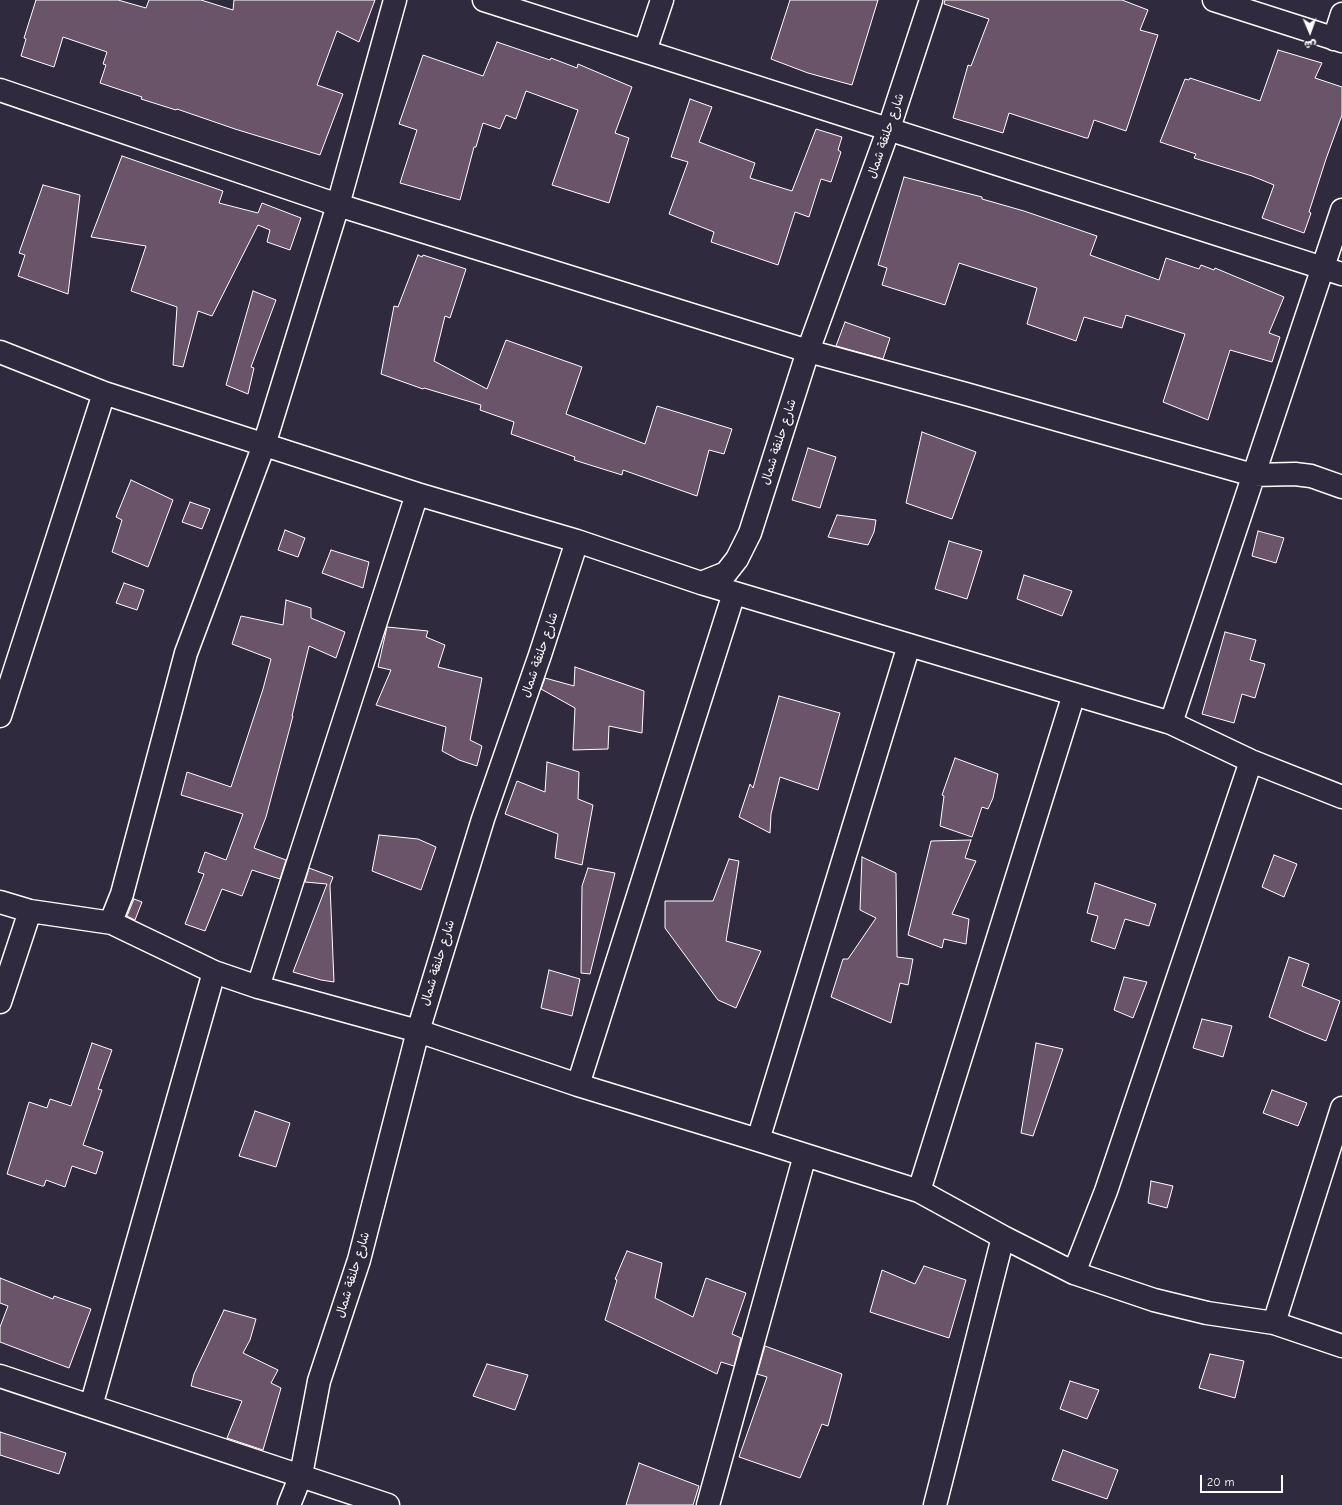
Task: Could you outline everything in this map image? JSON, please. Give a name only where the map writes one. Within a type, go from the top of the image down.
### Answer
[{"type":"street","points":[[112,923],[122,894],[186,653],[264,445],[338,205],[395,0]]},
{"type":"street","points":[[484,0],[889,128],[1332,271]]},
{"type":"street","points":[[645,51],[662,0]]},
{"type":"street","name":"شارع حلنقة شمال","points":[[702,583],[726,573],[737,559],[750,533],[808,351],[889,128],[931,0]]},
{"type":"street","points":[[1214,0],[1338,40],[1342,14]]},
{"type":"street","points":[[0,90],[338,205],[808,351],[1253,475],[1311,476],[1342,487]]},
{"type":"street","points":[[1171,723],[1253,475],[1332,271],[1342,210]]},
{"type":"street","points":[[0,352],[104,393],[417,494],[577,541],[734,593],[1171,723],[1251,761],[1342,797]]},
{"type":"street","points":[[0,716],[104,393]]},
{"type":"street","points":[[258,987],[417,494]]},
{"type":"street","name":"شارع حلنقة شمال","points":[[290,1505],[301,1475],[319,1381],[359,1260],[418,1031],[483,819],[540,655],[577,541]]},
{"type":"street","points":[[578,1085],[734,593]]},
{"type":"street","points":[[758,1140],[909,645]]},
{"type":"street","points":[[920,1191],[1074,694]]},
{"type":"street","points":[[1074,1273],[1106,1191],[1251,761]]},
{"type":"street","points":[[0,902],[30,911],[112,923],[214,972],[258,987],[418,1031],[578,1085],[920,1191],[1003,1237],[1074,1273],[1154,1300],[1207,1313],[1274,1323],[1342,1346]]},
{"type":"street","points":[[0,1002],[30,911]]},
{"type":"street","points":[[91,1406],[214,972]]},
{"type":"street","points":[[1274,1323],[1342,1108]]},
{"type":"street","points":[[708,1505],[805,1155]]},
{"type":"street","points":[[935,1505],[1003,1237]]},
{"type":"street","points":[[0,1376],[388,1505]]},
{"type":"building","points":[[36,0],[118,0],[146,8],[149,0],[201,0],[233,10],[234,0],[375,0],[359,42],[337,31],[317,85],[343,94],[320,155],[235,129],[177,109],[176,110],[141,99],[142,97],[100,83],[106,65],[103,64],[107,52],[63,37],[54,67],[21,56],[26,39],[24,38]]},
{"type":"building","points":[[790,0],[878,0],[852,85],[808,73],[771,59]]},
{"type":"building","points":[[945,0],[1122,0],[1148,10],[1140,30],[1158,35],[1126,131],[1094,120],[1088,138],[1086,138],[1009,113],[1003,133],[953,118],[968,65],[971,66],[989,19],[944,4]]},
{"type":"building","points":[[497,42],[550,60],[551,58],[577,68],[578,64],[632,87],[615,133],[629,138],[609,203],[552,185],[578,110],[526,91],[516,119],[506,115],[500,129],[483,123],[476,147],[474,147],[460,200],[400,183],[417,130],[399,124],[423,55],[483,76]]},
{"type":"building","points":[[1278,50],[1322,63],[1315,78],[1342,87],[1342,115],[1326,159],[1304,233],[1262,218],[1274,185],[1252,176],[1194,158],[1196,154],[1160,142],[1185,79],[1189,80],[1190,78],[1260,101]]},
{"type":"building","points":[[690,99],[712,107],[699,142],[755,163],[750,178],[792,191],[816,129],[842,137],[838,150],[841,152],[831,182],[821,179],[809,217],[795,212],[778,265],[711,242],[714,232],[669,214],[688,162],[671,157]]},
{"type":"building","points":[[122,156],[223,191],[219,203],[258,213],[262,203],[301,218],[290,250],[267,242],[270,230],[258,225],[212,316],[198,311],[183,367],[173,365],[177,307],[131,291],[146,246],[91,237]]},
{"type":"building","points":[[904,177],[982,197],[982,199],[1024,211],[1097,236],[1090,255],[1159,280],[1166,258],[1199,269],[1201,265],[1214,270],[1215,268],[1284,297],[1269,333],[1280,337],[1272,362],[1230,350],[1208,420],[1163,402],[1185,334],[1126,315],[1122,328],[1084,317],[1076,341],[1027,324],[1037,288],[959,263],[945,305],[882,285],[887,268],[878,265]]},
{"type":"building","points":[[43,185],[80,195],[68,294],[18,276],[25,255],[19,253]]},
{"type":"building","points":[[418,255],[422,257],[423,255],[466,269],[450,318],[445,316],[434,361],[487,389],[506,340],[582,367],[566,414],[645,444],[657,406],[732,429],[724,454],[709,450],[697,496],[623,470],[622,475],[574,460],[575,457],[511,434],[514,422],[480,410],[481,405],[424,388],[423,389],[381,374],[394,306],[398,307]]},
{"type":"building","points":[[253,291],[276,300],[251,367],[254,368],[248,394],[226,385]]},
{"type":"building","points":[[845,322],[890,338],[883,359],[836,346]]},
{"type":"building","points":[[922,432],[976,452],[952,519],[906,503]]},
{"type":"building","points":[[808,448],[836,457],[820,508],[792,500]]},
{"type":"building","points":[[131,480],[173,500],[148,567],[112,552],[122,520],[116,517]]},
{"type":"building","points":[[190,502],[210,509],[202,529],[182,522]]},
{"type":"building","points":[[837,515],[876,520],[874,532],[868,545],[828,537]]},
{"type":"building","points":[[285,530],[305,538],[298,557],[278,550]]},
{"type":"building","points":[[1258,531],[1284,538],[1276,563],[1252,556]]},
{"type":"building","points":[[949,541],[982,551],[967,599],[935,589]]},
{"type":"building","points":[[331,550],[369,562],[363,588],[322,573]]},
{"type":"building","points":[[1024,575],[1072,591],[1062,616],[1017,599]]},
{"type":"building","points":[[124,583],[144,590],[137,610],[116,603]]},
{"type":"building","points":[[286,600],[311,608],[311,618],[345,632],[336,658],[309,646],[293,716],[266,817],[254,848],[286,860],[280,879],[252,870],[242,896],[222,889],[205,931],[185,924],[204,874],[198,872],[205,852],[226,860],[243,814],[181,795],[187,772],[231,787],[263,689],[271,659],[232,644],[241,616],[283,625]]},
{"type":"building","points":[[387,627],[428,631],[426,637],[445,645],[438,667],[482,678],[470,740],[482,746],[477,766],[459,760],[442,751],[446,727],[376,705],[391,670],[378,667]]},
{"type":"building","points":[[1225,632],[1256,640],[1250,660],[1265,664],[1255,698],[1242,694],[1234,723],[1202,714]]},
{"type":"building","points":[[575,667],[644,691],[642,733],[609,726],[608,749],[573,750],[575,708],[541,689],[545,678],[574,686]]},
{"type":"building","points":[[779,696],[840,713],[818,790],[780,777],[771,814],[770,833],[739,817],[750,784],[753,788]]},
{"type":"building","points":[[955,758],[998,774],[993,798],[988,809],[982,807],[972,837],[940,826],[944,796],[942,795]]},
{"type":"building","points":[[547,762],[579,772],[578,799],[593,805],[582,865],[555,858],[558,834],[505,814],[517,781],[545,792]]},
{"type":"building","points":[[379,835],[418,839],[436,847],[421,890],[372,871]]},
{"type":"building","points":[[971,840],[965,858],[976,861],[952,914],[969,919],[966,944],[944,939],[942,948],[908,935],[931,841]]},
{"type":"building","points":[[1274,855],[1297,864],[1284,897],[1262,887]]},
{"type":"building","points":[[862,857],[896,873],[897,957],[913,959],[908,985],[900,983],[891,1023],[831,997],[843,959],[848,959],[876,918],[860,910]]},
{"type":"building","points":[[729,859],[739,861],[726,941],[761,951],[736,1008],[718,1000],[665,928],[665,901],[713,901]]},
{"type":"building","points":[[309,868],[333,877],[330,885],[334,982],[293,972],[327,884],[305,882]]},
{"type":"building","points":[[588,868],[615,873],[590,974],[581,973],[582,886]]},
{"type":"building","points":[[1095,883],[1156,904],[1149,926],[1125,919],[1115,949],[1091,941],[1098,916],[1087,913]]},
{"type":"building","points":[[134,899],[142,902],[135,920],[127,916]]},
{"type":"building","points":[[1289,957],[1309,964],[1302,986],[1340,1001],[1326,1041],[1269,1017]]},
{"type":"building","points":[[549,970],[580,979],[572,1016],[541,1008]]},
{"type":"building","points":[[1124,977],[1147,982],[1133,1018],[1114,1010]]},
{"type":"building","points":[[1202,1019],[1232,1026],[1223,1057],[1193,1048]]},
{"type":"building","points":[[92,1043],[112,1050],[98,1089],[102,1090],[83,1145],[103,1152],[96,1174],[72,1166],[65,1187],[46,1180],[44,1186],[42,1186],[7,1174],[29,1102],[47,1108],[50,1099],[71,1106]]},
{"type":"building","points":[[1036,1043],[1063,1049],[1033,1136],[1021,1133]]},
{"type":"building","points":[[1272,1090],[1307,1103],[1298,1126],[1263,1113]]},
{"type":"building","points":[[255,1111],[290,1123],[276,1167],[239,1156]]},
{"type":"building","points":[[1151,1181],[1173,1186],[1167,1208],[1148,1203]]},
{"type":"building","points":[[627,1251],[662,1263],[655,1298],[693,1317],[706,1278],[746,1293],[732,1334],[741,1338],[734,1366],[721,1362],[717,1374],[605,1320],[617,1280],[615,1279]]},
{"type":"building","points":[[924,1266],[966,1280],[949,1338],[870,1312],[882,1270],[915,1284]]},
{"type":"building","points":[[0,1278],[53,1299],[54,1296],[91,1309],[69,1368],[0,1342],[0,1327],[8,1306],[0,1303]]},
{"type":"building","points":[[224,1310],[256,1319],[250,1340],[243,1353],[278,1370],[271,1383],[281,1388],[263,1450],[227,1438],[242,1401],[191,1386],[194,1374]]},
{"type":"building","points":[[765,1346],[842,1374],[828,1426],[822,1424],[800,1478],[739,1457],[767,1377],[757,1374]]},
{"type":"building","points":[[1210,1354],[1244,1361],[1235,1398],[1199,1388]]},
{"type":"building","points":[[487,1364],[528,1375],[515,1410],[473,1396]]},
{"type":"building","points":[[1070,1381],[1099,1390],[1087,1419],[1060,1409]]},
{"type":"building","points":[[0,1432],[66,1453],[59,1474],[0,1455]]},
{"type":"building","points":[[1063,1450],[1118,1470],[1107,1499],[1052,1480]]},
{"type":"building","points":[[639,1463],[699,1486],[693,1505],[626,1505]]}]
